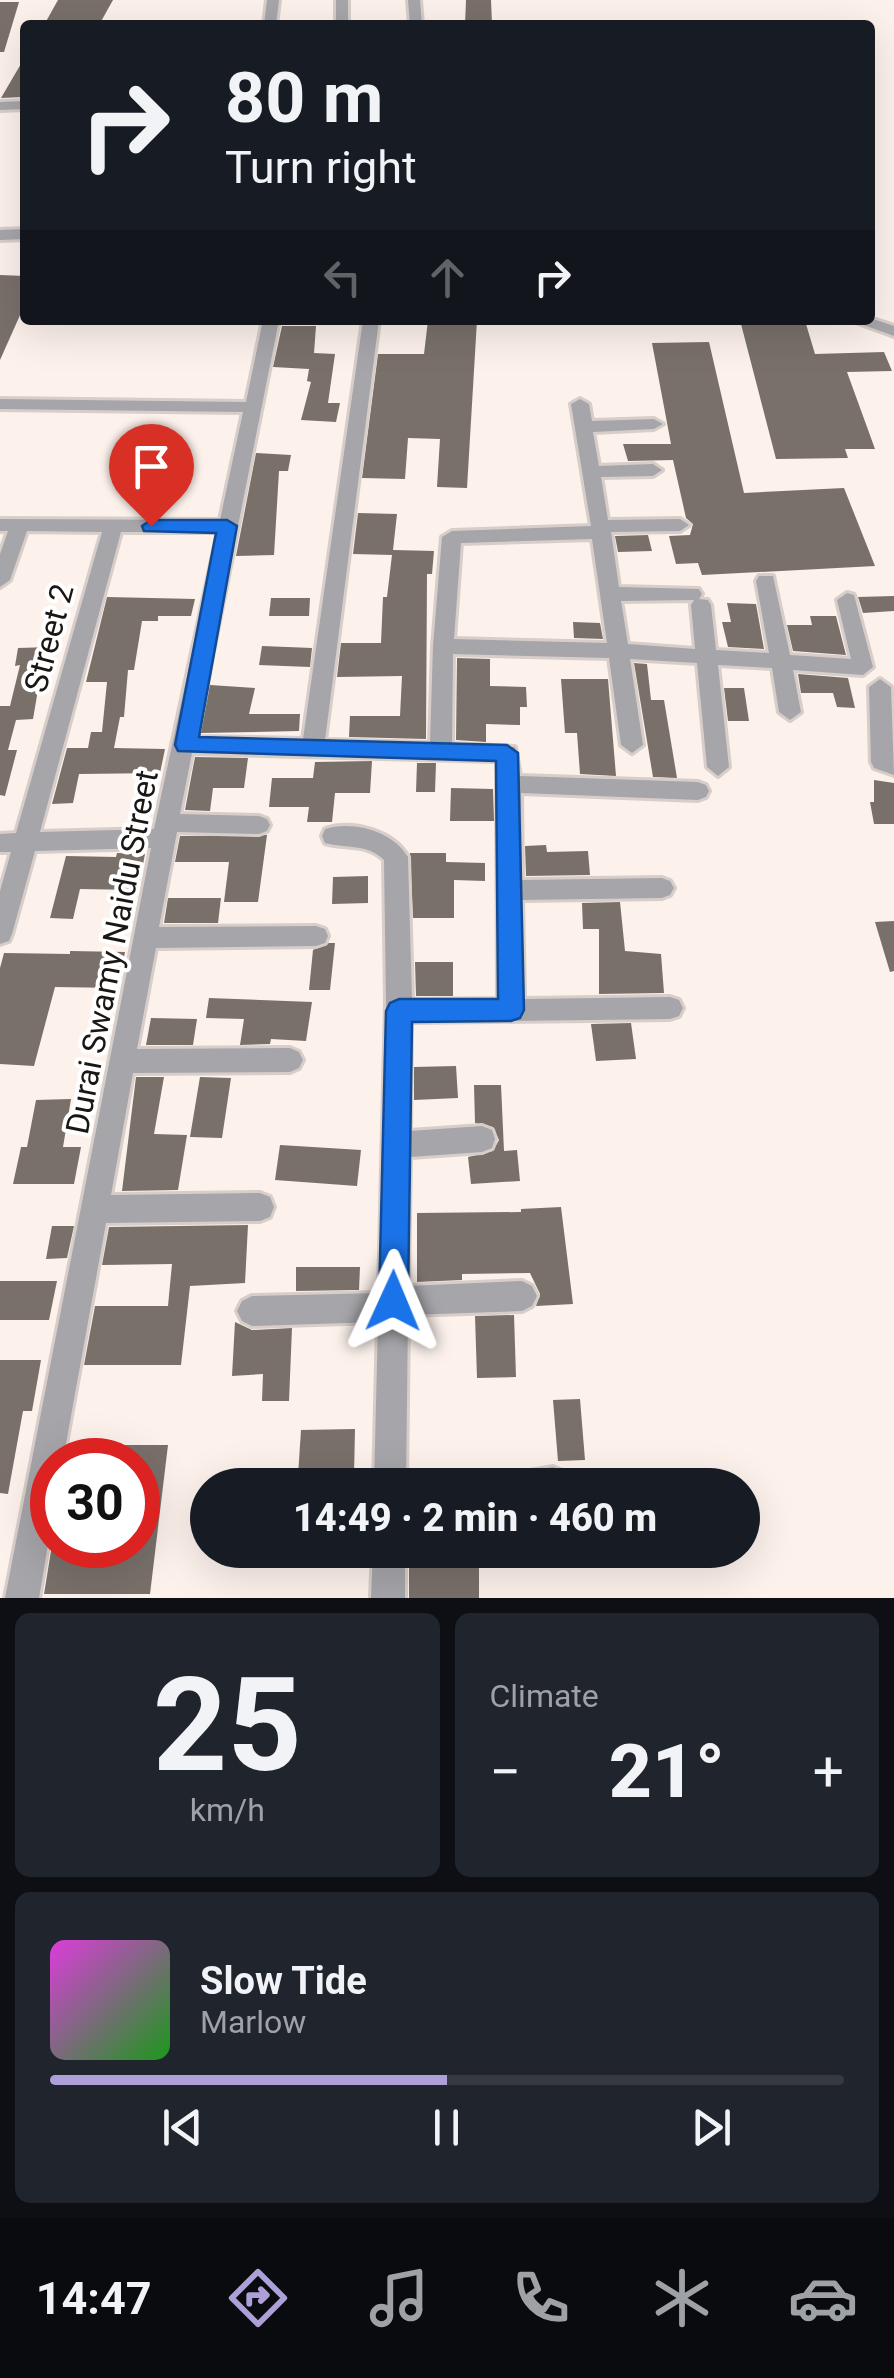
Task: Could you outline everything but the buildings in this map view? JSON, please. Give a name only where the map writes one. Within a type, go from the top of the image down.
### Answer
[{"type":"street","name":"Durai Swamy Naidu Street","points":[[22,1598],[166,830],[271,325]]},
{"type":"street","points":[[313,748],[370,325]]},
{"type":"street","points":[[0,404],[254,407]]},
{"type":"street","points":[[580,404],[632,745]]},
{"type":"street","points":[[584,427],[654,424]]},
{"type":"street","points":[[591,472],[652,470]]},
{"type":"street","points":[[0,580],[10,525],[227,526]]},
{"type":"street","points":[[441,752],[443,646],[452,538],[680,525]]},
{"type":"street","name":"Street 2","points":[[0,934],[113,526]]},
{"type":"street","points":[[766,581],[790,712]]},
{"type":"street","points":[[611,594],[697,599],[718,767]]},
{"type":"street","points":[[443,646],[620,651],[863,666],[848,600]]},
{"type":"street","points":[[880,687],[882,762],[894,766]]},
{"type":"street","points":[[186,745],[507,753],[511,1010]]},
{"type":"street","points":[[510,784],[698,792]]},
{"type":"street","points":[[0,843],[259,825]]},
{"type":"street","points":[[334,836],[377,840],[396,856],[399,1011],[390,1468]]},
{"type":"street","points":[[512,890],[662,888]]},
{"type":"street","points":[[146,938],[316,936]]},
{"type":"street","points":[[399,1011],[670,1008]]},
{"type":"street","points":[[122,1061],[290,1060]]},
{"type":"street","points":[[396,1145],[482,1139]]},
{"type":"street","points":[[95,1209],[260,1206]]},
{"type":"street","points":[[252,1311],[522,1296]]},
{"type":"street","points":[[388,1598],[389,1568]]},
{"type":"route","points":[[151,526],[227,526],[186,745],[507,753],[511,1010],[399,1011],[393,1301]]}]
